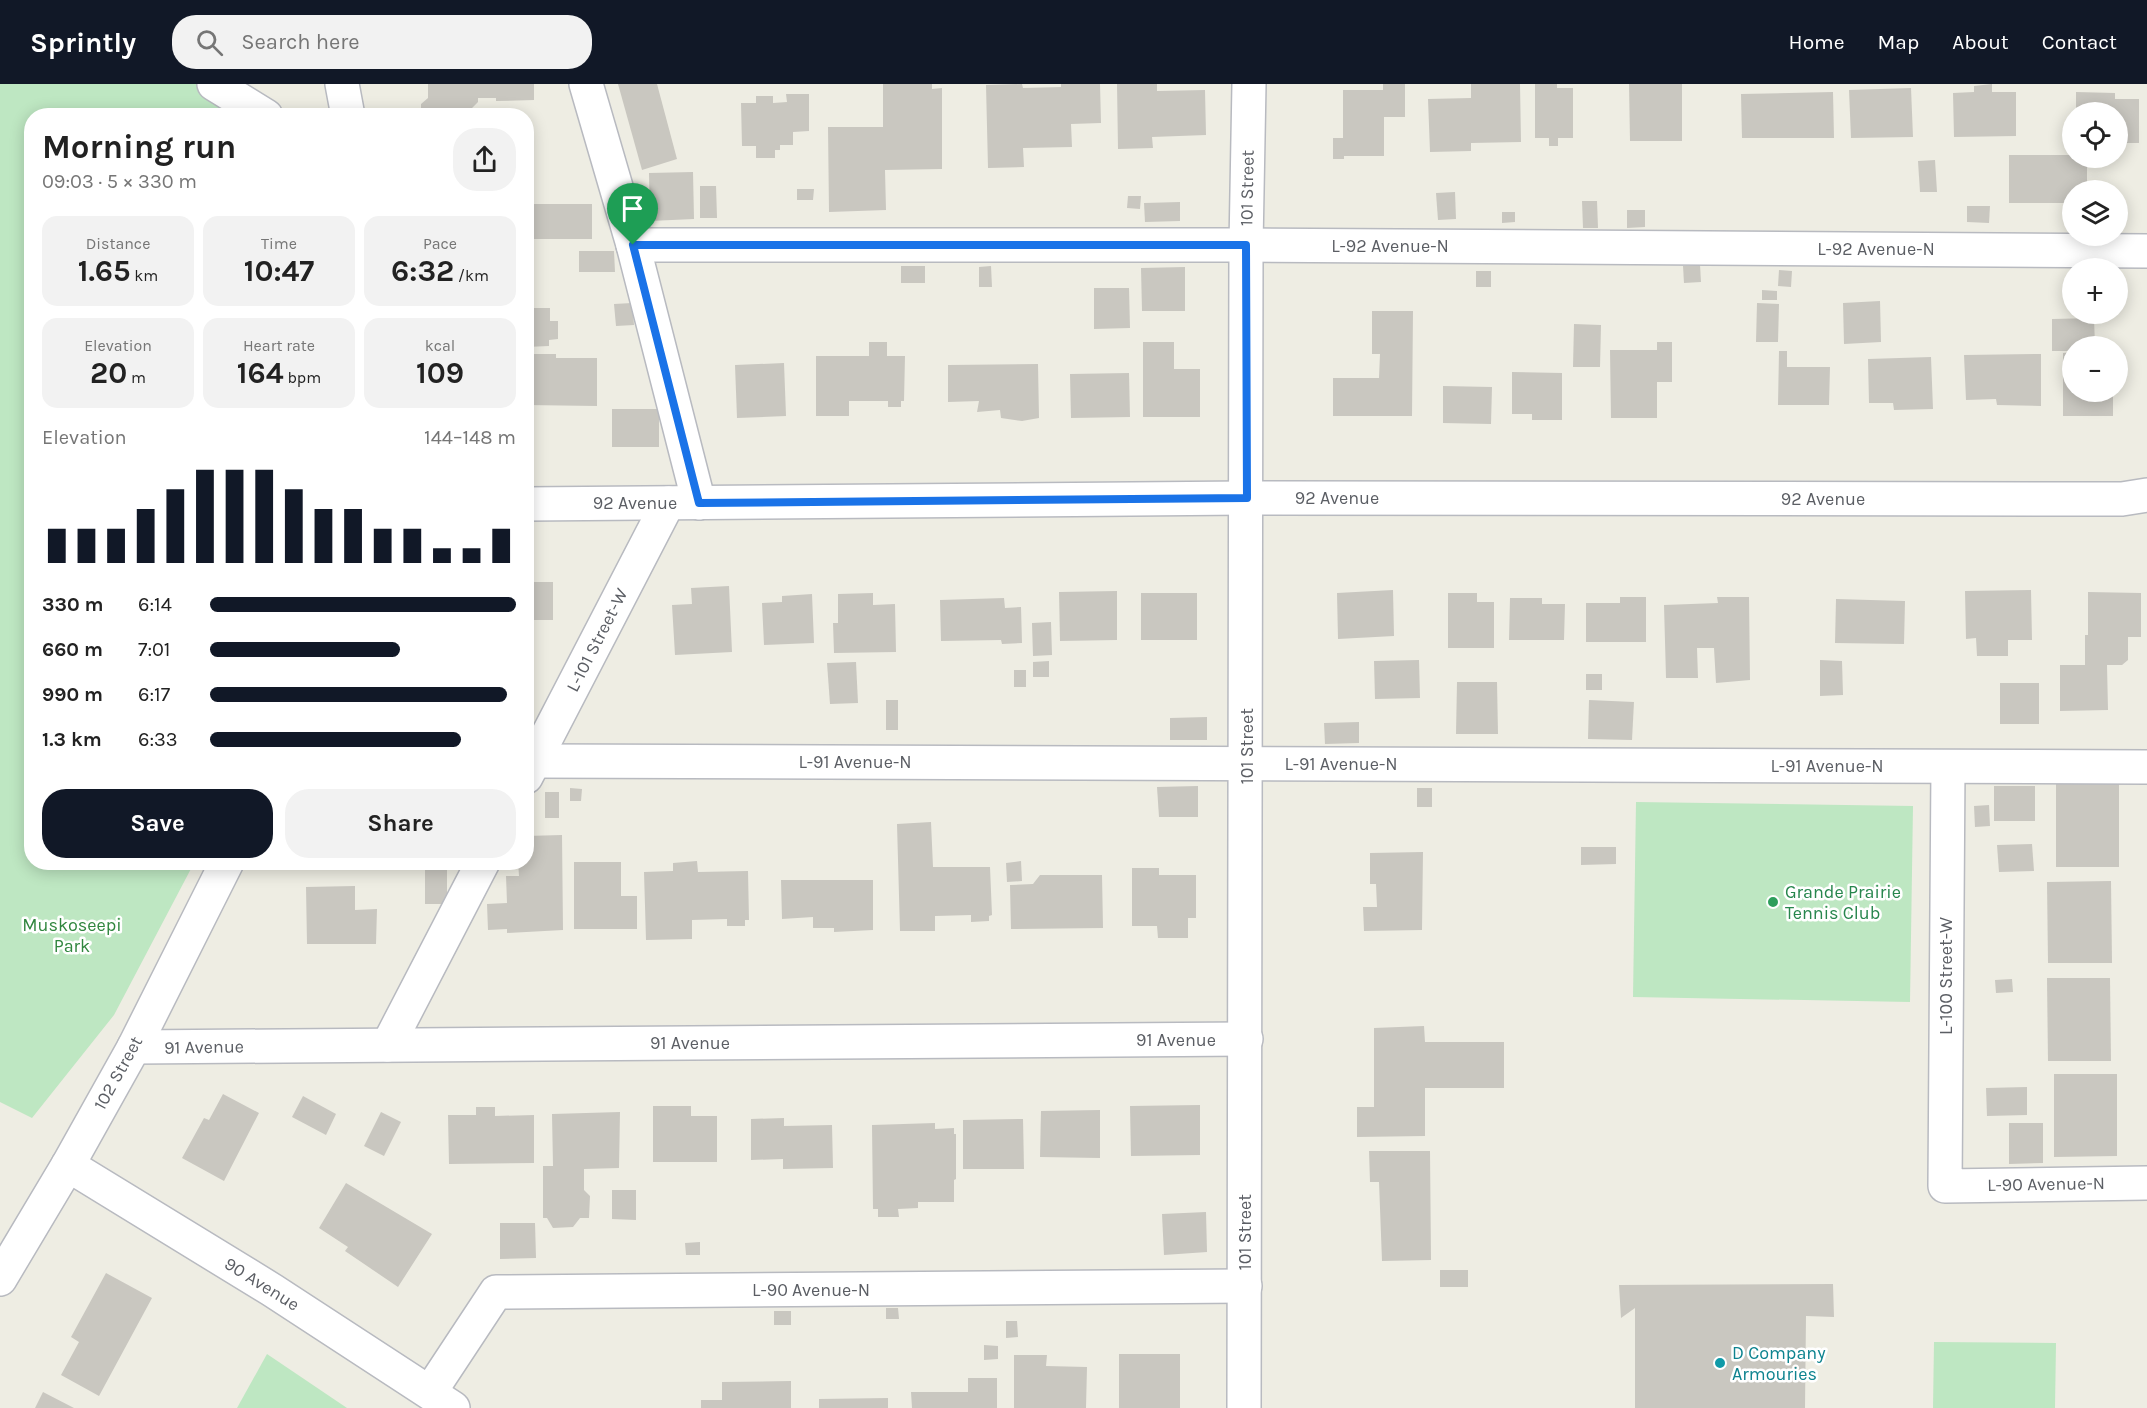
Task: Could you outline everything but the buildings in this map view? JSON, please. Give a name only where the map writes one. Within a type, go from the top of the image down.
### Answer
[{"type":"street","points":[[214,84],[253,108]]},
{"type":"street","points":[[342,84],[346,108]]},
{"type":"street","points":[[586,84],[633,245],[683,503]]},
{"type":"street","name":"101 Street","points":[[1244,1408],[1248,84]]},
{"type":"street","name":"L-92 Avenue-N","points":[[633,245],[1246,245],[2147,251]]},
{"type":"street","name":"92 Avenue","points":[[534,504],[1247,498],[2122,499],[2147,495]]},
{"type":"street","name":"L-101 Street-W","points":[[534,764],[683,503]]},
{"type":"street","name":"L-91 Avenue-N","points":[[534,769],[1247,764],[2147,767]]},
{"type":"street","name":"L-100 Street-W","points":[[1945,1186],[1948,767]]},
{"type":"street","name":"102 Street","points":[[0,1278],[68,1165],[134,1047],[223,870]]},
{"type":"street","points":[[388,1045],[479,870]]},
{"type":"street","name":"91 Avenue","points":[[134,1047],[1246,1039]]},
{"type":"street","name":"90 Avenue","points":[[68,1165],[272,1290],[441,1400]]},
{"type":"street","name":"L-90 Avenue-N","points":[[1945,1186],[2147,1183]]},
{"type":"street","name":"L-90 Avenue-N","points":[[441,1400],[496,1292],[1245,1286]]},
{"type":"green space","name":"Muskoseepi Park","points":[[0,84],[204,84],[238,108],[24,108],[24,870],[190,870],[114,1015],[32,1118],[0,1102]]},
{"type":"green space","name":"Grande Prairie Tennis Club","points":[[1636,802],[1913,806],[1910,1002],[1633,997]]},
{"type":"green space","points":[[1934,1342],[2056,1343],[2055,1408],[1933,1408]]},
{"type":"green space","points":[[267,1354],[347,1408],[237,1408]]},
{"type":"place","name":"Grande Prairie Tennis Club","points":[[1773,902]]},
{"type":"place","name":"D Company Armouries","points":[[1720,1363]]},
{"type":"route","points":[[633,245],[1246,245],[1247,498],[699,503],[633,245]]}]
